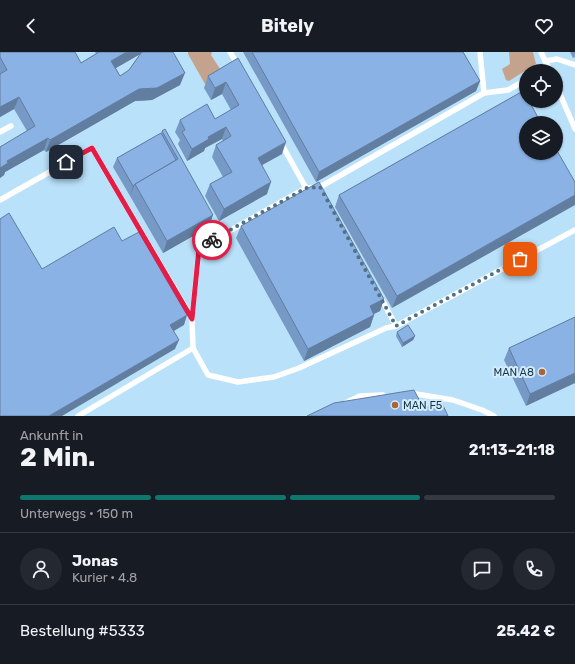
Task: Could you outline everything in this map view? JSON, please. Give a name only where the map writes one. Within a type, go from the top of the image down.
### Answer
[{"type":"lane","points":[[230,52],[242,72]]},
{"type":"lane","points":[[480,52],[484,93]]},
{"type":"lane","points":[[541,52],[546,64]]},
{"type":"lane","points":[[545,61],[557,59],[575,65]]},
{"type":"lane","points":[[519,84],[508,90],[484,93],[320,187],[306,188],[199,248],[192,319],[193,348],[208,375],[238,382],[274,377],[299,368],[386,328],[396,326],[575,230]]},
{"type":"lane","points":[[563,101],[575,129]]},
{"type":"lane","points":[[0,132],[11,126]]},
{"type":"lane","points":[[279,140],[306,188]]},
{"type":"lane","points":[[0,200],[92,148],[192,319]]},
{"type":"lane","points":[[320,187],[324,194]]},
{"type":"lane","points":[[377,291],[396,326]]},
{"type":"lane","points":[[78,416],[193,348]]},
{"type":"lane","points":[[403,394],[410,393],[453,400],[482,410],[494,416]]},
{"type":"lane","points":[[339,405],[360,396],[389,395]]},
{"type":"shaded area","points":[[188,52],[212,52],[211,55],[222,72],[205,84]]},
{"type":"shaded area","points":[[509,52],[533,52],[536,64],[519,64],[519,75],[509,81],[506,80],[502,69],[510,64]]},
{"type":"building","points":[[0,52],[75,52],[81,63],[99,52],[127,52],[111,61],[120,76],[129,70],[143,52],[173,52],[185,73],[157,88],[139,89],[50,140],[48,138],[7,161],[8,163],[0,168],[0,147],[35,126],[19,97],[0,107],[0,74],[7,70],[0,57]]},
{"type":"building","points":[[252,52],[463,52],[480,81],[319,172]]},
{"type":"building","points":[[238,58],[286,142],[258,158],[271,182],[224,209],[210,184],[232,172],[216,145],[231,136],[226,127],[208,137],[209,139],[192,149],[182,132],[185,130],[180,120],[207,104],[215,119],[239,105],[226,82],[215,88],[208,76]]},
{"type":"building","points":[[519,93],[519,108],[533,108],[537,116],[519,116],[519,160],[562,160],[575,182],[575,195],[397,296],[339,195]]},
{"type":"building","points":[[165,129],[213,215],[167,241],[135,184],[178,159],[162,131]]},
{"type":"building","points":[[161,133],[176,160],[133,186],[117,158]]},
{"type":"building","points":[[319,182],[384,299],[370,306],[374,315],[308,349],[241,226]]},
{"type":"building","points":[[9,213],[42,269],[114,227],[122,241],[139,232],[187,315],[170,325],[179,340],[49,416],[0,416],[0,219]]},
{"type":"building","name":"MAN A8","points":[[575,317],[575,373],[530,394],[509,348]]},
{"type":"building","points":[[408,325],[415,336],[403,343],[397,332]]},
{"type":"building","points":[[414,390],[424,409],[441,401],[448,416],[307,416],[334,403]]},
{"type":"way so far","points":[[212,240],[306,188],[320,187],[396,326],[520,259]]},
{"type":"place","name":"MAN A8","points":[[542,372]]},
{"type":"place","name":"MAN F5","points":[[395,405]]},
{"type":"route","points":[[66,162],[92,148],[192,319],[199,248],[212,240]]}]
